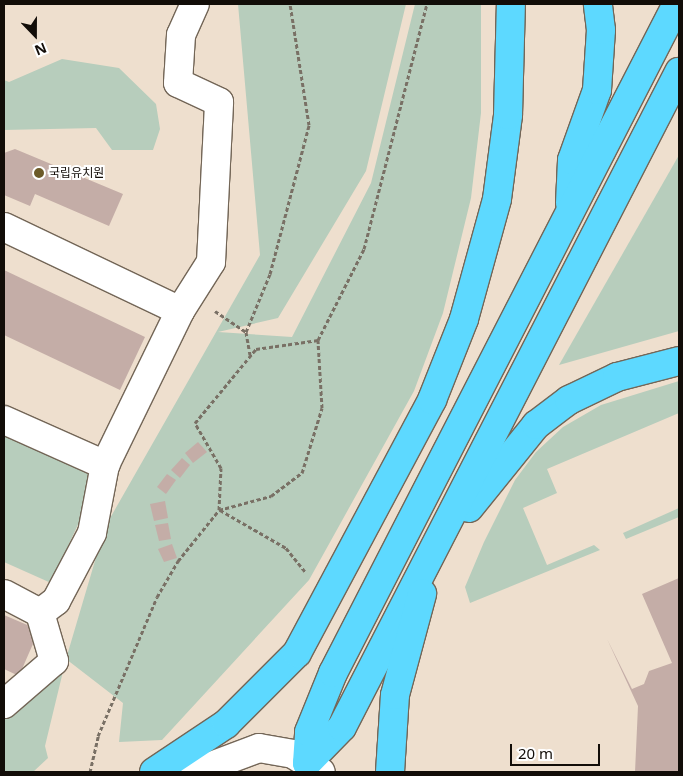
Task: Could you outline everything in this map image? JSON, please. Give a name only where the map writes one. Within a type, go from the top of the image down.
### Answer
[{"type":"highway","points":[[154,772],[226,724],[297,653],[432,400],[464,319],[497,198],[508,116],[511,4]]},
{"type":"highway","points":[[569,213],[572,160],[597,90],[601,30],[598,4]]},
{"type":"highway","points":[[306,770],[309,732],[333,673],[677,4]]},
{"type":"highway","points":[[306,770],[342,726],[679,72]]},
{"type":"highway","points":[[390,772],[395,695],[430,557],[520,442],[550,414],[593,386],[679,361]]},
{"type":"street","points":[[40,614],[56,601],[92,533],[105,465],[185,303],[211,262],[219,102],[178,83],[180,35],[196,4]]},
{"type":"street","points":[[4,227],[185,303]]},
{"type":"street","points":[[4,420],[105,465]]},
{"type":"street","points":[[4,594],[40,614],[54,661],[4,704]]},
{"type":"street","points":[[194,772],[259,748],[277,749],[306,770]]},
{"type":"path","points":[[250,356],[246,332],[270,274],[309,125],[290,4]]},
{"type":"path","points":[[219,510],[271,496],[302,473],[322,408],[318,340],[364,249],[427,4]]},
{"type":"path","points":[[185,303],[246,332]]},
{"type":"path","points":[[90,772],[98,736],[157,597],[178,561],[219,510],[221,468],[195,423],[256,349],[318,340]]},
{"type":"path","points":[[219,510],[286,548],[312,582]]},
{"type":"green space","points":[[238,4],[406,4],[366,171],[278,318],[218,332],[292,337],[371,183],[415,4],[481,4],[481,113],[471,198],[443,313],[414,391],[309,580],[162,740],[119,742],[123,703],[66,659],[105,527],[260,255]]},
{"type":"green space","points":[[62,59],[119,68],[156,104],[160,129],[153,150],[112,150],[96,128],[4,130],[4,80],[9,82]]},
{"type":"green space","points":[[679,155],[679,331],[559,365]]},
{"type":"green space","points":[[679,381],[679,413],[547,469],[557,493],[523,508],[547,565],[594,545],[600,550],[470,603],[465,587],[484,542],[515,480],[536,452],[563,427],[601,405]]},
{"type":"green space","points":[[4,435],[99,479],[51,583],[4,562]]},
{"type":"green space","points":[[679,508],[679,517],[626,539],[623,533]]},
{"type":"green space","points":[[66,659],[45,746],[48,758],[33,772],[4,772],[4,716]]},
{"type":"building","name":"국립유치원","points":[[15,149],[123,194],[109,226],[35,194],[30,206],[4,195],[4,153]]},
{"type":"building","points":[[4,270],[145,337],[120,390],[4,335]]},
{"type":"building","points":[[198,442],[207,452],[193,463],[185,453]]},
{"type":"building","points":[[182,458],[190,465],[180,478],[171,470]]},
{"type":"building","points":[[167,474],[176,480],[166,494],[157,487]]},
{"type":"building","points":[[165,501],[168,518],[154,521],[150,504]]},
{"type":"building","points":[[168,523],[171,539],[159,541],[155,525]]},
{"type":"building","points":[[172,544],[177,558],[164,562],[158,549]]},
{"type":"building","points":[[679,578],[679,772],[635,772],[638,706],[607,639],[632,689],[644,684],[649,671],[672,663],[642,594]]},
{"type":"building","points":[[4,615],[39,630],[19,676],[4,669]]},
{"type":"place","name":"국립유치원","points":[[39,173]]}]
